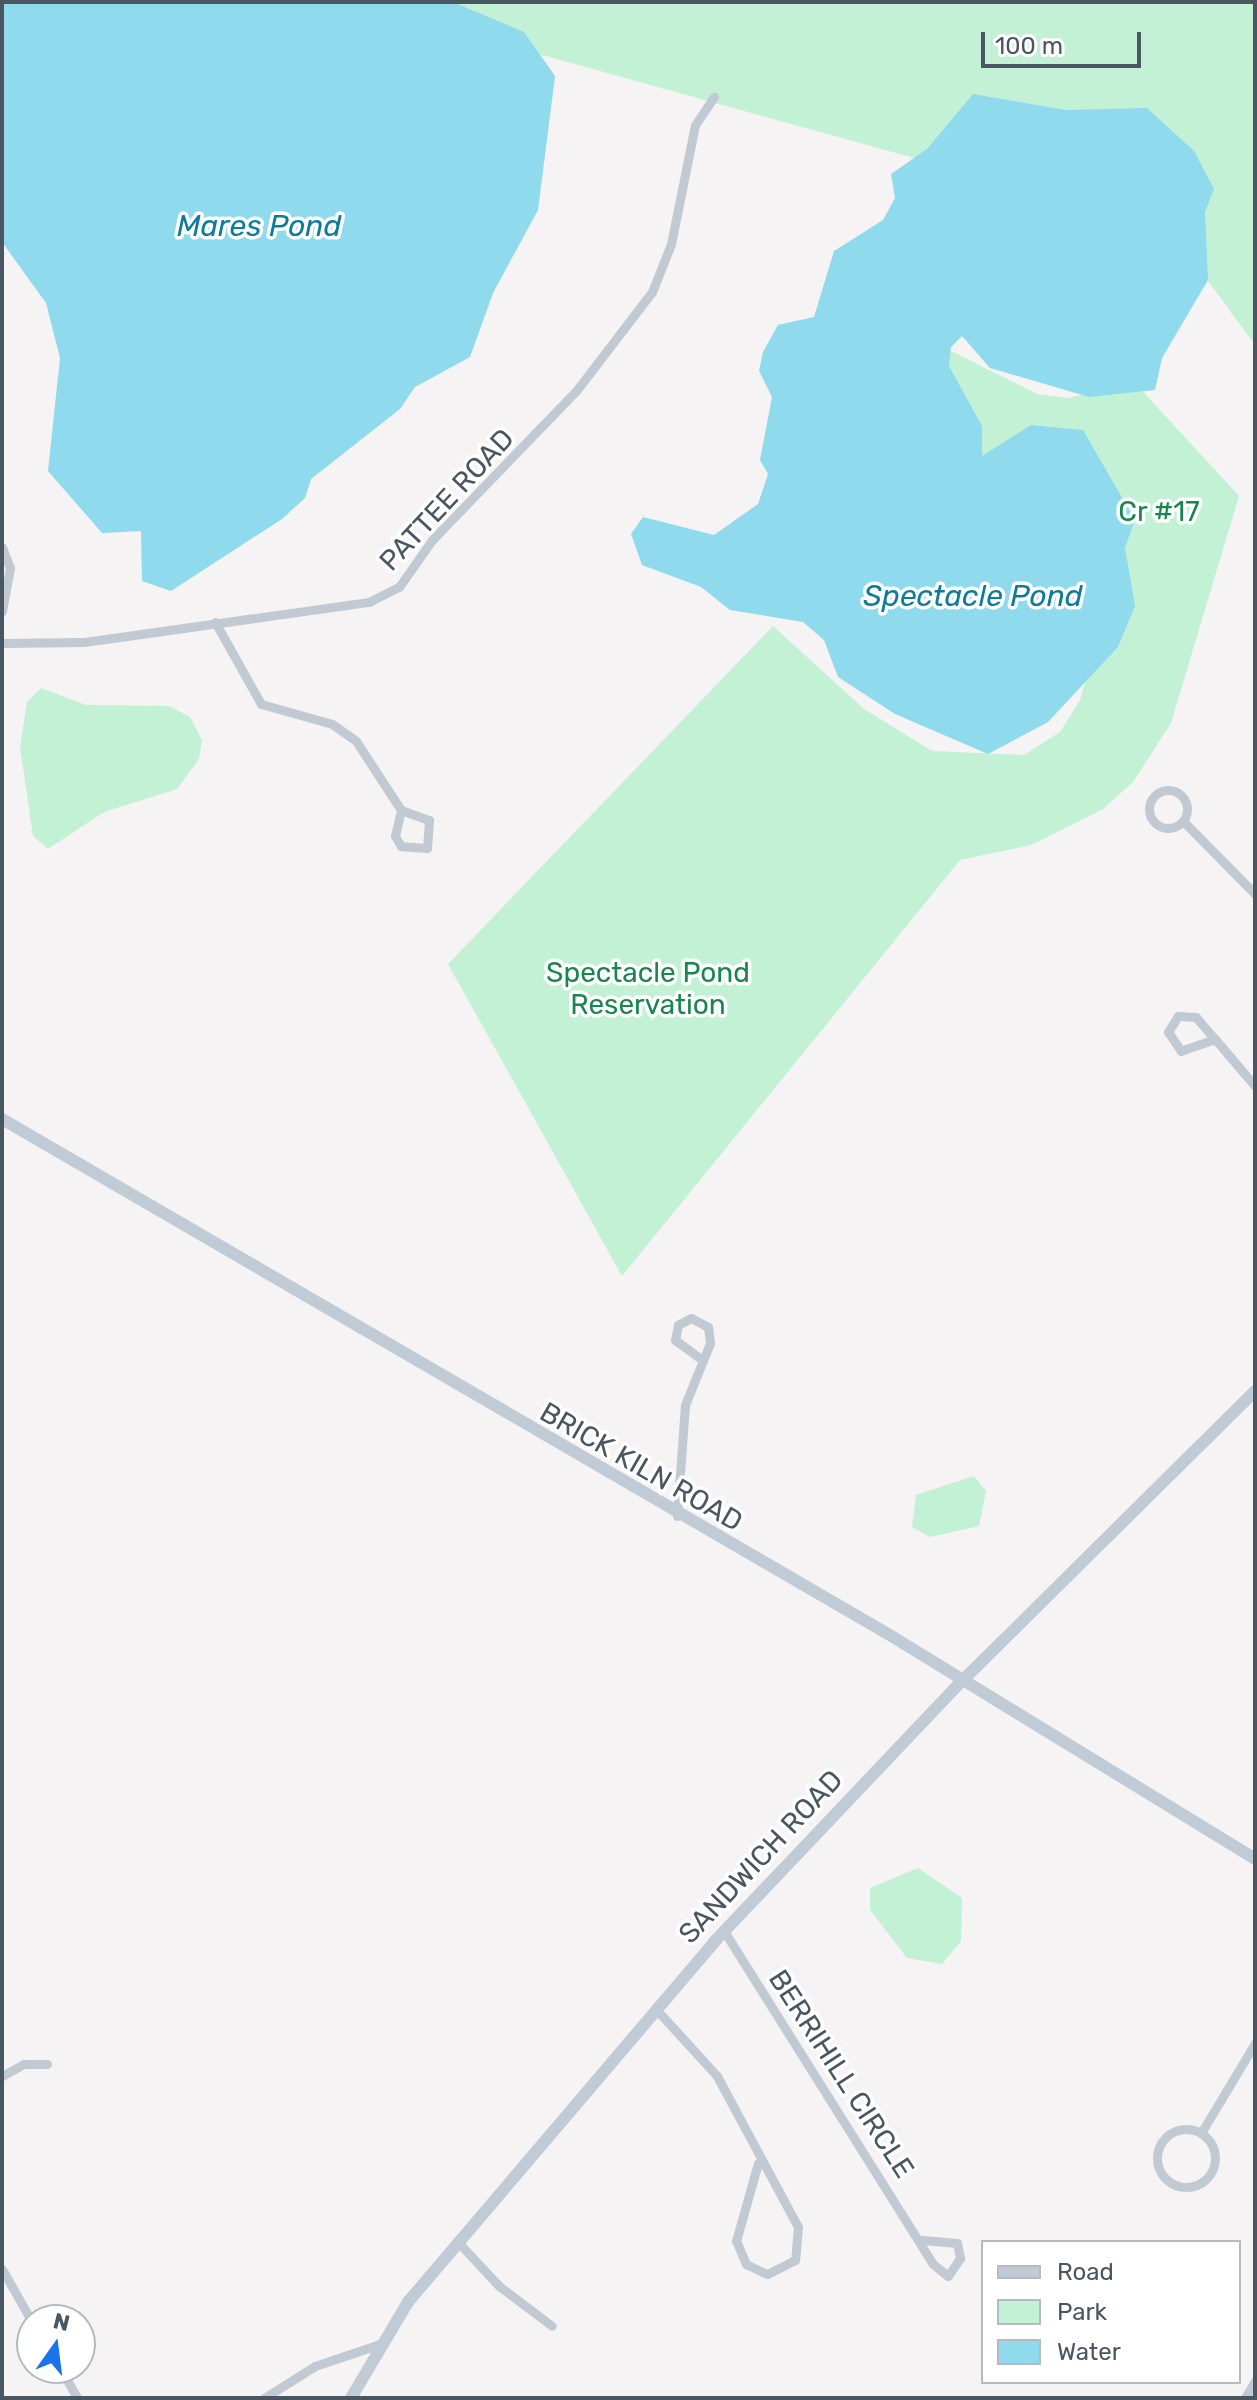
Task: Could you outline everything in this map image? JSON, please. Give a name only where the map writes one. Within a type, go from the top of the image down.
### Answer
[{"type":"main road","name":"BRICK KILN ROAD","points":[[2,1119],[1253,1853]]},
{"type":"main road","name":"SANDWICH ROAD","points":[[351,2398],[380,2344],[457,2241],[724,1931],[961,1682],[1255,1391]]},
{"type":"street","name":"PATTEE ROAD","points":[[2,643],[84,642],[369,602],[399,587],[432,540],[576,391],[652,292],[671,244],[695,125],[714,97]]},
{"type":"street","points":[[2,547],[10,568],[2,611]]},
{"type":"street","points":[[215,622],[261,704],[332,724],[356,741],[401,810],[429,820],[427,848],[401,846],[395,836],[401,810]]},
{"type":"street","points":[[1183,821],[1166,827],[1155,822],[1153,798],[1179,794],[1183,821],[1255,894]]},
{"type":"street","points":[[1215,1039],[1181,1051],[1168,1032],[1185,1014],[1215,1039],[1255,1086]]},
{"type":"street","points":[[677,1516],[685,1405],[698,1357],[710,1334],[691,1318],[678,1325],[675,1340],[698,1357]]},
{"type":"street","name":"BERRIHILL CIRCLE","points":[[724,1931],[922,2240],[939,2273],[948,2276],[960,2258],[957,2243],[922,2240]]},
{"type":"street","points":[[655,2008],[717,2076],[758,2163],[800,2239],[788,2267],[767,2274],[746,2264],[736,2241],[758,2163]]},
{"type":"street","points":[[1201,2133],[1255,2043]]},
{"type":"street","points":[[2,2076],[24,2064],[47,2064]]},
{"type":"street","points":[[1185,2129],[1201,2133],[1216,2152],[1209,2177],[1181,2187],[1169,2184],[1158,2164],[1161,2141],[1185,2129]]},
{"type":"street","points":[[457,2241],[499,2286],[552,2326]]},
{"type":"street","points":[[2,2269],[22,2304]]},
{"type":"street","points":[[264,2398],[315,2366],[380,2344]]},
{"type":"street","points":[[1245,2398],[1255,2381]]},
{"type":"green space","points":[[390,2],[1255,2],[1255,345],[1170,229],[546,56],[475,45]]},
{"type":"green space","name":"Spectacle Pond Reservation","points":[[941,346],[1037,394],[1068,398],[1135,383],[1239,496],[1171,723],[1133,782],[1103,809],[1031,845],[960,860],[622,1276],[448,964],[773,626],[864,709],[932,751],[1024,755],[1060,732],[1080,700],[1099,635],[970,473]]},
{"type":"green space","points":[[41,688],[86,705],[169,706],[190,717],[202,740],[199,759],[177,789],[104,812],[48,849],[33,836],[20,747],[27,702]]},
{"type":"green space","points":[[974,1476],[986,1491],[979,1526],[930,1537],[912,1527],[916,1495]]},
{"type":"green space","points":[[918,1868],[962,1898],[961,1941],[942,1964],[907,1958],[870,1910],[870,1888]]},
{"type":"water","name":"Mares Pond","points":[[2,2],[453,2],[524,32],[555,76],[538,210],[493,293],[470,357],[415,387],[400,409],[311,479],[305,498],[282,519],[171,591],[142,581],[141,531],[102,533],[48,471],[60,358],[46,303],[2,242]]},
{"type":"water","name":"Spectacle Pond","points":[[973,94],[1066,110],[1147,108],[1194,151],[1214,189],[1205,212],[1208,280],[1162,358],[1155,390],[1089,397],[990,368],[962,336],[951,347],[949,366],[982,426],[982,456],[1031,425],[1083,430],[1135,520],[1125,548],[1135,606],[1118,647],[1048,722],[988,754],[895,714],[838,677],[824,640],[803,622],[730,610],[701,587],[642,565],[631,534],[643,517],[714,535],[758,504],[768,474],[760,460],[772,397],[759,371],[763,352],[778,325],[814,317],[834,251],[883,220],[895,198],[891,174],[927,149]]},
{"type":"park label","name":"Cr #17","points":[[1159,512]]}]
